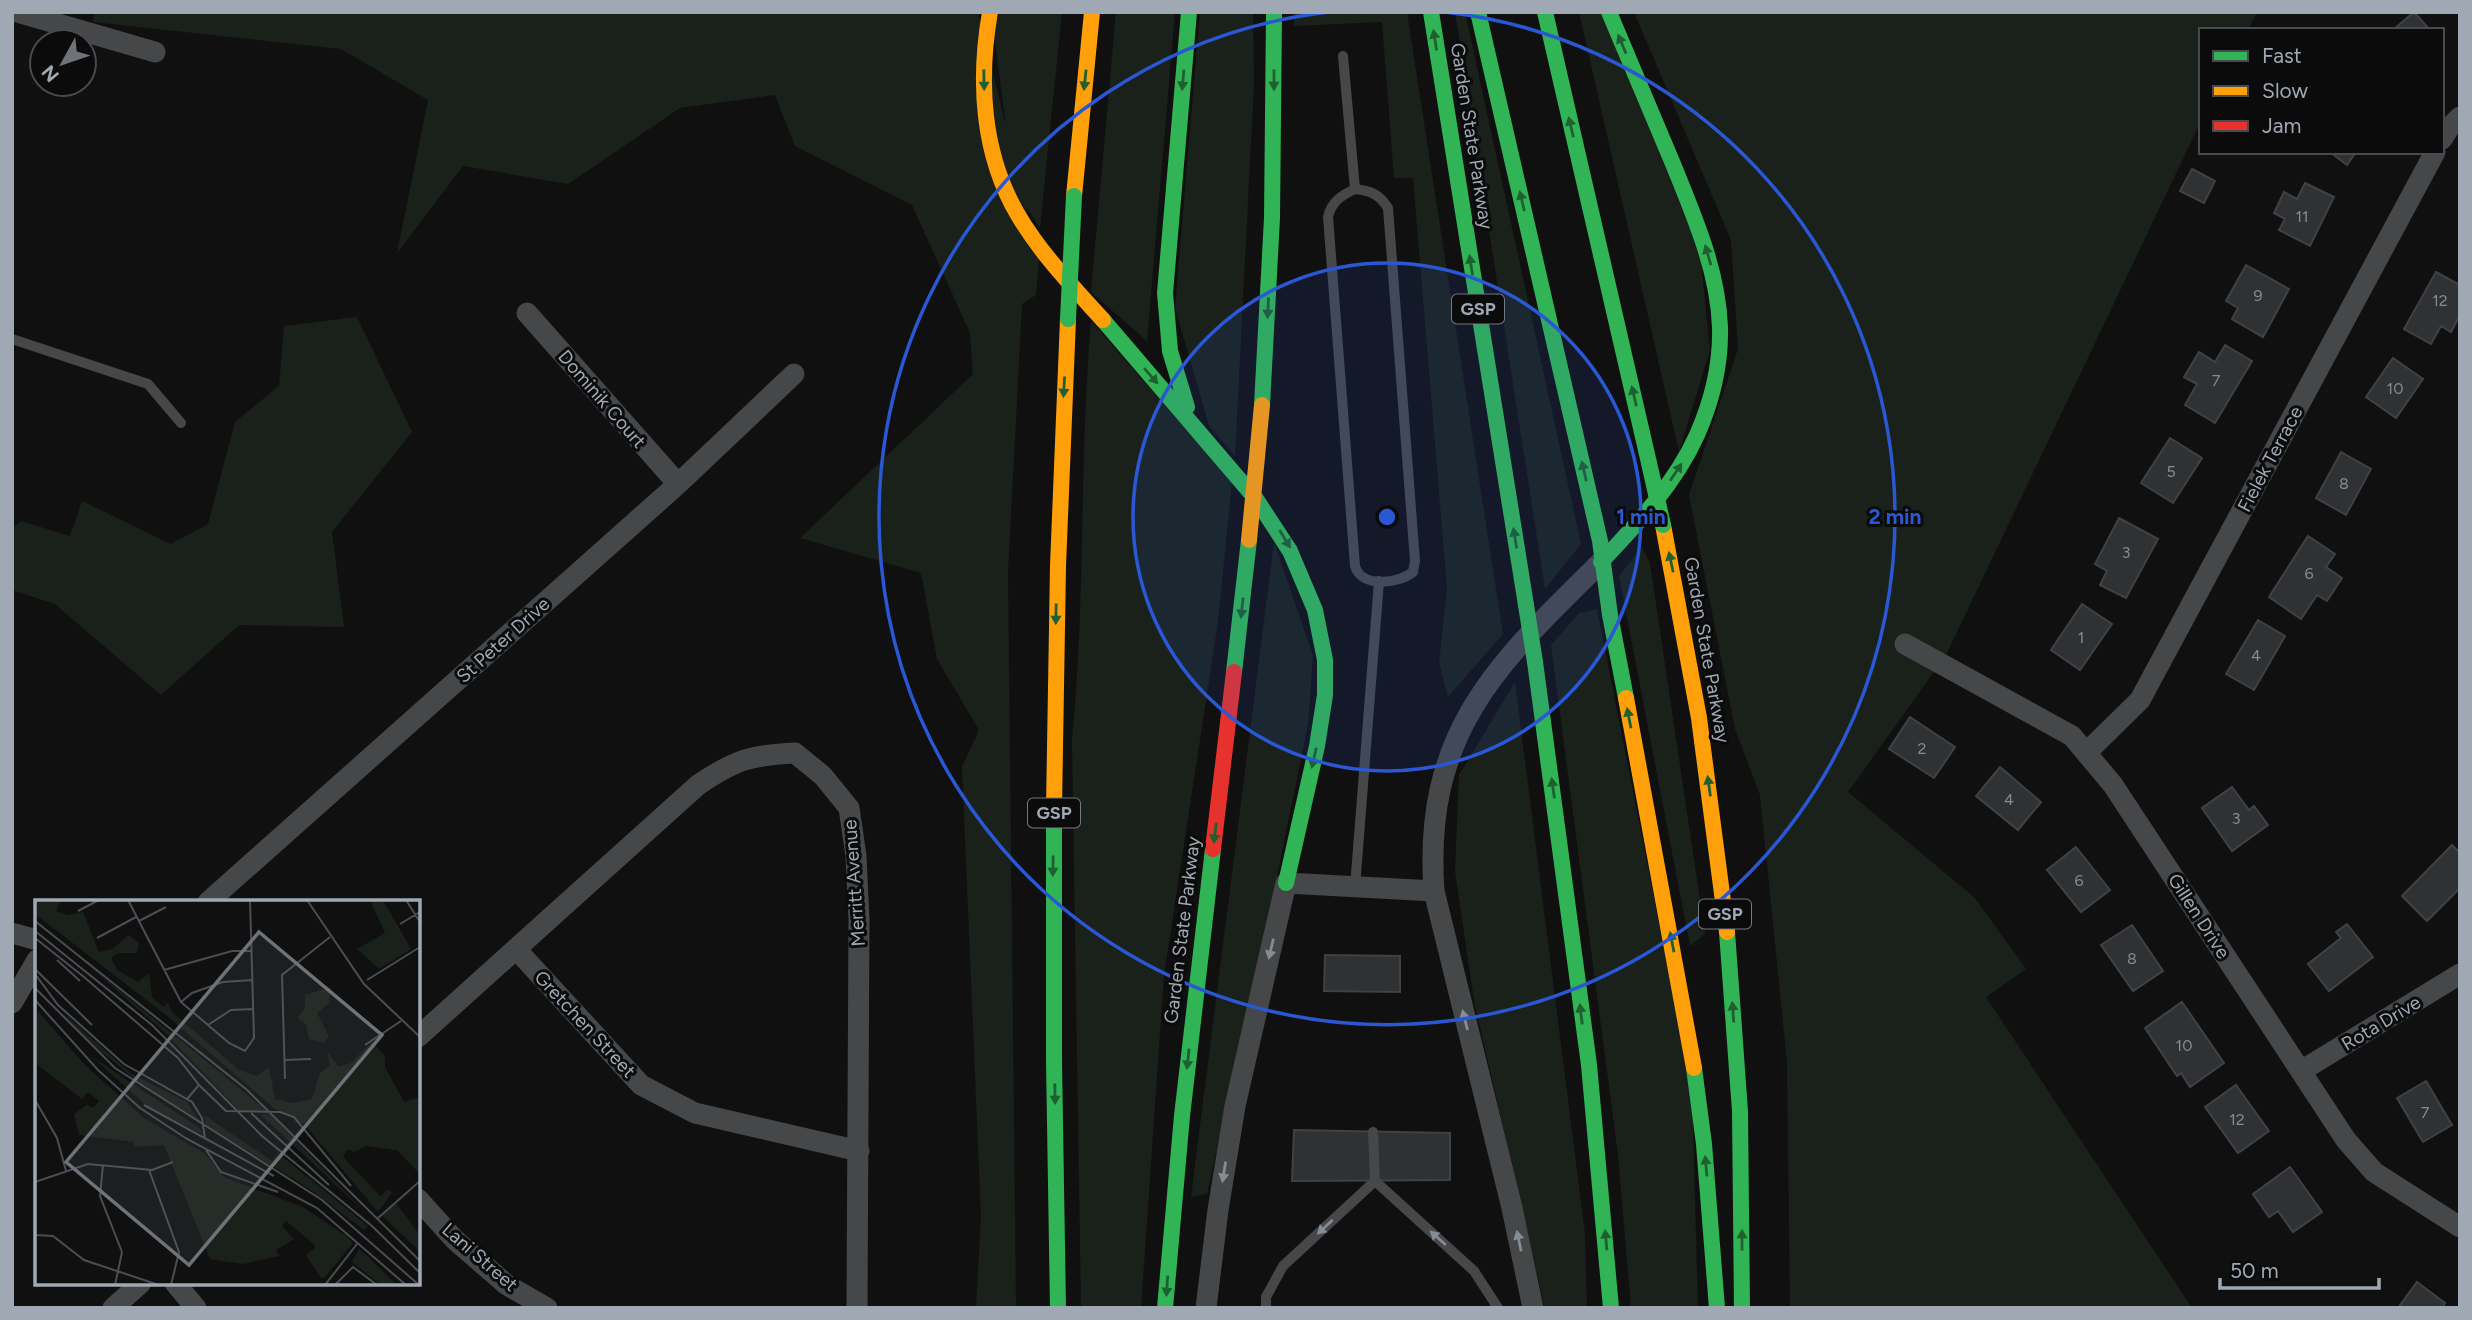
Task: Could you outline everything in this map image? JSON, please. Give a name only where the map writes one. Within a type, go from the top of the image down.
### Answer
[{"type":"highway","points":[[990,12],[985,42],[983,86],[990,139],[1004,186],[1046,255],[1252,491],[1290,547],[1310,592],[1323,644],[1326,686],[1320,732],[1286,883]]},
{"type":"highway","name":"GSP","points":[[1058,1308],[1053,949],[1060,496],[1074,196],[1092,12]]},
{"type":"highway","points":[[1189,12],[1165,317],[1177,382],[1197,428]]},
{"type":"highway","name":"Garden State Parkway","points":[[1165,1308],[1189,1042],[1249,540],[1262,405],[1272,218],[1274,12]]},
{"type":"highway","name":"Garden State Parkway","points":[[1431,12],[1535,662],[1562,852],[1595,1124],[1611,1308]]},
{"type":"highway","points":[[1478,12],[1600,541],[1601,562],[1691,1045],[1704,1144],[1717,1308]]},
{"type":"highway","name":"Garden State Parkway","points":[[1545,12],[1649,463],[1693,677],[1724,907],[1741,1140],[1742,1308]]},
{"type":"highway","points":[[1601,562],[1654,501],[1688,453],[1698,434],[1713,391],[1720,341],[1717,293],[1706,246],[1609,12]]},
{"type":"street","points":[[17,12],[155,52]]},
{"type":"street","points":[[2444,136],[2460,117]]},
{"type":"street","name":"Fielek Terrace","points":[[2086,753],[2140,700],[2434,154]]},
{"type":"street","name":"Dominik Court","points":[[527,313],[678,484]]},
{"type":"street","name":"St Peter Drive","points":[[210,900],[678,484],[794,373]]},
{"type":"street","points":[[1533,1308],[1512,1208],[1434,891],[1432,843],[1437,802],[1446,766],[1465,719],[1495,673],[1518,646],[1601,562]]},
{"type":"street","name":"Gillen Drive","points":[[1905,644],[2072,736],[2113,785],[2346,1140],[2374,1172],[2460,1227]]},
{"type":"street","name":"Merritt Avenue","points":[[420,1035],[698,785],[724,767],[759,754],[795,753],[823,776],[849,808],[856,856],[859,919],[857,1308]]},
{"type":"street","points":[[1206,1308],[1233,1119],[1286,883],[1434,891]]},
{"type":"street","points":[[12,933],[35,939]]},
{"type":"street","name":"Gretchen Street","points":[[516,949],[641,1085],[695,1113],[859,1151]]},
{"type":"street","points":[[12,1003],[35,963]]},
{"type":"street","name":"Rota Drive","points":[[2301,1071],[2460,974]]},
{"type":"street","name":"Lani Street","points":[[420,1201],[455,1240],[507,1285],[547,1308]]},
{"type":"street","points":[[113,1308],[139,1285]]},
{"type":"street","points":[[177,1285],[195,1308]]},
{"type":"lane","points":[[1343,56],[1355,189]]},
{"type":"lane","points":[[1355,189],[1371,192],[1382,199],[1388,208],[1415,561],[1413,572],[1407,577],[1395,581],[1379,581],[1364,579],[1357,574],[1354,566],[1328,217],[1330,208],[1342,195],[1355,189]]},
{"type":"lane","points":[[12,339],[148,384],[181,423]]},
{"type":"lane","points":[[1355,887],[1379,581]]},
{"type":"lane","points":[[1374,1132],[1375,1181],[1474,1271],[1498,1308]]},
{"type":"lane","points":[[1266,1308],[1266,1297],[1283,1266],[1375,1181]]},
{"type":"shaded area","points":[[94,12],[978,12],[1039,260],[1036,295],[1022,304],[1008,572],[1016,1308],[976,1308],[981,1217],[962,767],[979,730],[937,659],[921,573],[800,538],[973,374],[970,333],[912,205],[795,146],[775,95],[680,108],[568,184],[463,166],[397,253],[428,100],[341,49],[93,22]]},
{"type":"shaded area","points":[[999,12],[1062,12],[1040,228],[1014,189],[994,33]]},
{"type":"shaded area","points":[[1116,12],[1175,12],[1147,341],[1091,292]]},
{"type":"shaded area","points":[[1200,12],[1253,12],[1254,83],[1235,456],[1209,426],[1175,308]]},
{"type":"shaded area","points":[[1294,12],[1407,12],[1503,634],[1448,697],[1439,663],[1447,589],[1413,178],[1394,178],[1382,22],[1294,26]]},
{"type":"shaded area","points":[[1455,12],[1465,12],[1581,544],[1545,589]]},
{"type":"shaded area","points":[[1579,12],[1602,12],[1700,253],[1710,350],[1679,452]]},
{"type":"shaded area","points":[[1634,12],[2257,12],[2249,28],[2199,28],[2199,125],[1946,655],[1848,792],[1975,898],[2026,969],[1986,997],[2192,1308],[1790,1308],[1787,1062],[1760,795],[1735,729],[1689,495],[1738,349],[1731,240]]},
{"type":"shaded area","points":[[357,317],[412,432],[332,532],[344,627],[239,625],[161,695],[55,604],[12,590],[12,529],[21,521],[70,536],[82,501],[171,544],[208,524],[235,422],[279,386],[284,326]]},
{"type":"shaded area","points":[[1091,321],[1232,482],[1218,622],[1164,975],[1141,1308],[1081,1308],[1072,739],[1079,635]]},
{"type":"shaded area","points":[[1274,542],[1313,655],[1308,725],[1264,940],[1207,1194],[1191,1197]]},
{"type":"shaded area","points":[[1642,547],[1650,563],[1705,934],[1690,946],[1619,576]]},
{"type":"shaded area","points":[[1597,609],[1692,1091],[1698,1308],[1631,1308],[1618,1155],[1551,645],[1579,613]]},
{"type":"shaded area","points":[[1515,682],[1585,1234],[1587,1308],[1545,1308],[1474,1001],[1455,871],[1459,775]]},
{"type":"building","points":[[2414,12],[2428,28],[2395,28]]},
{"type":"building","points":[[2333,154],[2355,154],[2347,165]]},
{"type":"building","points":[[2192,169],[2215,181],[2204,203],[2180,191]]},
{"type":"building","points":[[2305,183],[2334,197],[2310,246],[2279,230],[2285,219],[2274,213],[2284,192],[2297,199]]},
{"type":"building","points":[[2246,265],[2289,289],[2263,337],[2232,319],[2238,308],[2226,301]]},
{"type":"building","points":[[2436,272],[2460,285],[2460,315],[2451,332],[2441,326],[2431,344],[2404,329]]},
{"type":"building","points":[[2225,345],[2252,361],[2215,423],[2185,405],[2197,384],[2184,377],[2199,352],[2215,362]]},
{"type":"building","points":[[2393,358],[2423,379],[2396,418],[2366,397]]},
{"type":"building","points":[[2170,438],[2202,458],[2173,503],[2141,483]]},
{"type":"building","points":[[2341,452],[2371,469],[2346,515],[2316,498]]},
{"type":"building","points":[[2119,518],[2158,539],[2126,598],[2100,585],[2107,571],[2095,564]]},
{"type":"building","points":[[2308,536],[2335,554],[2326,567],[2342,578],[2327,601],[2317,595],[2301,619],[2269,597]]},
{"type":"building","points":[[2082,604],[2112,624],[2080,670],[2051,650]]},
{"type":"building","points":[[2258,620],[2285,636],[2254,690],[2226,674]]},
{"type":"building","points":[[1910,717],[1955,747],[1934,778],[1889,749]]},
{"type":"building","points":[[2000,767],[2041,802],[2018,830],[1976,796]]},
{"type":"building","points":[[2232,787],[2249,810],[2254,806],[2268,825],[2232,851],[2202,808]]},
{"type":"building","points":[[2452,845],[2460,853],[2460,888],[2427,921],[2402,896]]},
{"type":"building","points":[[2076,847],[2110,890],[2081,912],[2047,870]]},
{"type":"building","points":[[2347,924],[2373,957],[2329,991],[2308,964],[2341,938],[2336,932]]},
{"type":"building","points":[[2132,925],[2163,971],[2133,991],[2101,945]]},
{"type":"building","points":[[1325,955],[1400,956],[1400,992],[1324,991]]},
{"type":"building","points":[[2182,1002],[2224,1063],[2190,1087],[2181,1073],[2177,1076],[2145,1028]]},
{"type":"building","points":[[2426,1081],[2452,1125],[2423,1142],[2397,1098]]},
{"type":"building","points":[[2236,1085],[2269,1131],[2238,1153],[2205,1107]]},
{"type":"building","points":[[1294,1130],[1450,1133],[1450,1180],[1292,1181]]},
{"type":"building","points":[[2290,1167],[2322,1212],[2293,1232],[2278,1211],[2269,1217],[2253,1194]]},
{"type":"building","points":[[2417,1282],[2445,1303],[2442,1308],[2398,1308]]},
{"type":"traffic: fast","points":[[1187,407],[1170,351],[1165,293],[1189,12]]},
{"type":"traffic: fast","points":[[1262,405],[1272,218],[1274,12]]},
{"type":"traffic: fast","points":[[1431,12],[1526,605]]},
{"type":"traffic: fast","points":[[1478,12],[1600,541],[1610,615],[1626,698]]},
{"type":"traffic: fast","points":[[1545,12],[1649,463]]},
{"type":"traffic: fast","points":[[1601,562],[1654,503],[1688,453],[1711,396],[1720,341],[1715,285],[1704,244],[1609,12]]},
{"type":"traffic: fast","points":[[1068,319],[1074,196]]},
{"type":"traffic: fast","points":[[1103,320],[1256,499],[1290,551],[1315,610],[1325,660],[1325,695],[1317,746],[1286,883]]},
{"type":"traffic: fast","points":[[1649,463],[1663,525]]},
{"type":"traffic: fast","points":[[1234,672],[1249,540]]},
{"type":"traffic: fast","points":[[1526,605],[1535,662]]},
{"type":"traffic: fast","points":[[1535,662],[1589,1065],[1611,1308]]},
{"type":"traffic: fast","points":[[1054,808],[1058,1308]]},
{"type":"traffic: fast","points":[[1165,1308],[1182,1116],[1213,849]]},
{"type":"traffic: fast","points":[[1727,932],[1740,1111],[1742,1308]]},
{"type":"traffic: fast","points":[[1694,1068],[1704,1144],[1717,1308]]},
{"type":"traffic: slow","points":[[990,12],[984,64],[986,116],[990,142],[1006,192],[1037,243],[1103,320]]},
{"type":"traffic: slow","points":[[1074,196],[1092,12]]},
{"type":"traffic: slow","points":[[1054,808],[1058,566],[1068,319]]},
{"type":"traffic: slow","points":[[1249,540],[1262,405]]},
{"type":"traffic: slow","points":[[1663,525],[1699,718],[1727,932]]},
{"type":"traffic: slow","points":[[1626,698],[1694,1068]]},
{"type":"traffic: jam","points":[[1213,849],[1234,672]]}]
